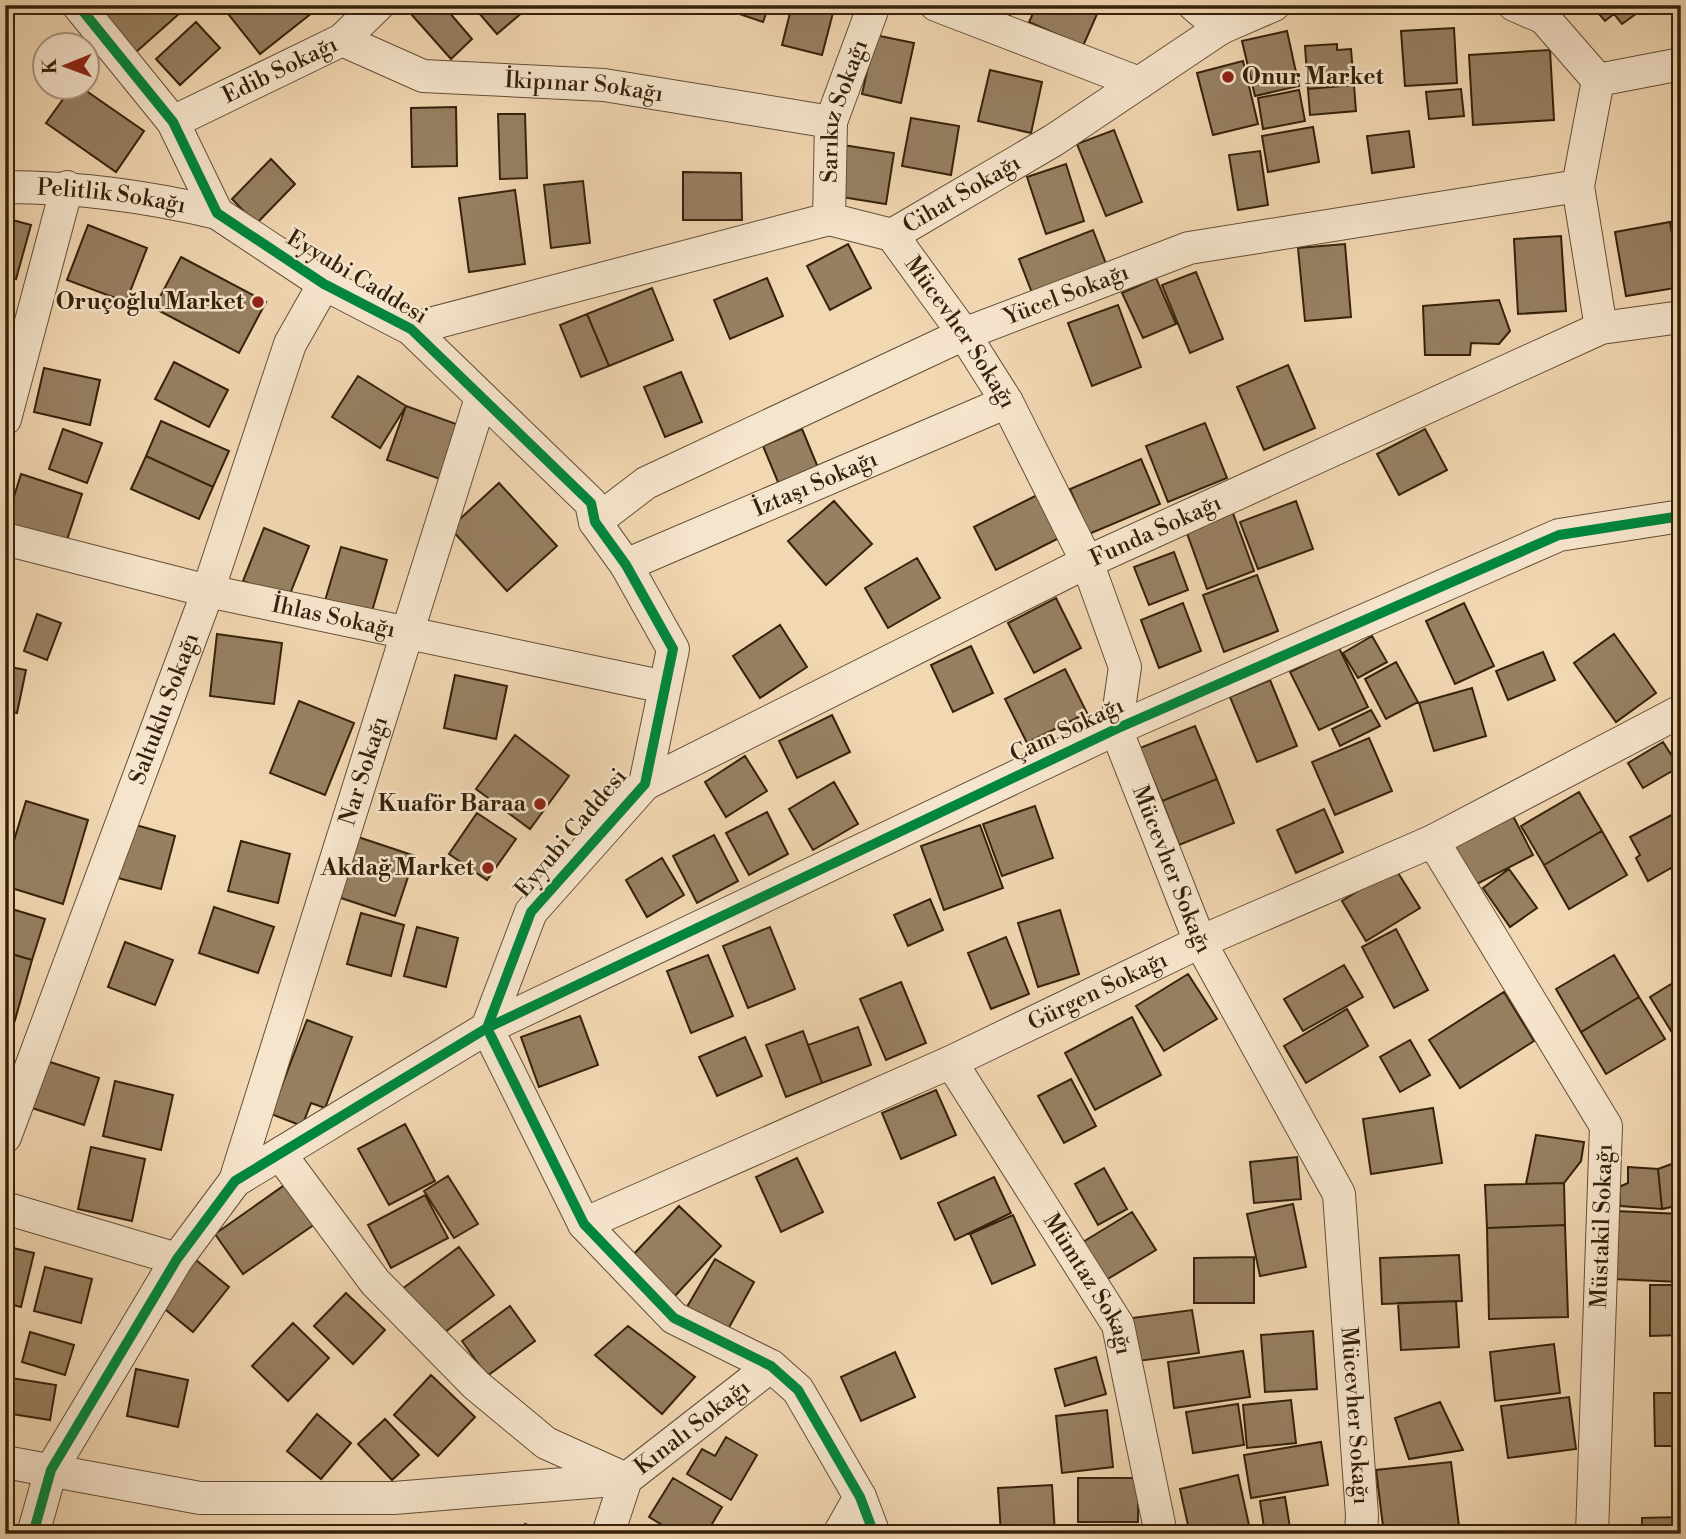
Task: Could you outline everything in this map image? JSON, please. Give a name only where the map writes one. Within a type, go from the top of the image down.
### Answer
[{"type":"street","points":[[78,5],[173,121],[217,213]]},
{"type":"street","name":"Edib Sokağı","points":[[173,121],[342,40],[378,5]]},
{"type":"street","name":"Sarıkız Sokağı","points":[[829,219],[831,122],[874,5]]},
{"type":"street","points":[[936,5],[1139,83]]},
{"type":"street","points":[[1194,5],[1221,29]]},
{"type":"street","name":"Cihat Sokağı","points":[[411,329],[829,219],[892,235],[1054,140],[1221,29],[1274,5]]},
{"type":"street","points":[[1514,5],[1546,12],[1598,80],[1578,186],[1601,328]]},
{"type":"street","name":"İkipınar Sokağı","points":[[342,40],[423,76],[604,85],[831,122]]},
{"type":"street","points":[[1598,80],[1681,64]]},
{"type":"street","name":"Yücel Sokağı","points":[[595,522],[646,483],[964,334],[1189,248],[1578,186]]},
{"type":"street","name":"Pelitlik Sokağı","points":[[5,187],[67,187],[152,197],[217,213]]},
{"type":"street","points":[[5,419],[67,187]]},
{"type":"street","name":"Eyyubi Caddesi","points":[[217,213],[324,284],[411,329],[591,503],[595,522],[626,565],[673,649],[645,784],[531,912],[487,1028]]},
{"type":"street","name":"Mücevher Sokağı","points":[[892,235],[964,334],[1007,402],[1087,562],[1125,667],[1116,729],[1200,942],[1339,1194],[1362,1515],[1361,1534]]},
{"type":"street","name":"Saltuklu Sokağı","points":[[5,1137],[208,591],[290,344],[324,284]]},
{"type":"street","name":"Funda Sokağı","points":[[645,784],[1087,562],[1601,328],[1681,317]]},
{"type":"street","name":"Nar Sokağı","points":[[234,1181],[410,632],[481,398]]},
{"type":"street","name":"İztaşı Sokağı","points":[[626,565],[1007,402]]},
{"type":"street","name":"Çam Sokağı","points":[[234,1181],[487,1028],[1116,729],[1559,536],[1681,516]]},
{"type":"street","name":"İhlas Sokağı","points":[[5,539],[208,591],[665,687]]},
{"type":"street","name":"Gürgen Sokağı","points":[[584,1224],[951,1062],[1200,942],[1433,841],[1679,714]]},
{"type":"street","name":"Müstakil Sokağı","points":[[1433,841],[1606,1126],[1592,1534]]},
{"type":"street","points":[[487,1028],[584,1224],[674,1318],[771,1366],[798,1390],[860,1497],[874,1534]]},
{"type":"street","name":"Mümtaz Sokağı","points":[[951,1062],[1118,1325],[1161,1534]]},
{"type":"street","points":[[280,1154],[375,1282],[476,1385],[547,1443],[626,1479]]},
{"type":"street","points":[[33,1534],[51,1470],[177,1259],[234,1181]]},
{"type":"street","points":[[5,1208],[177,1259]]},
{"type":"street","name":"Kınalı Sokağı","points":[[608,1534],[626,1479],[771,1366]]},
{"type":"street","points":[[5,1462],[200,1498],[394,1498],[626,1479]]},
{"type":"street","points":[[839,1534],[860,1497]]},
{"type":"building","points":[[110,5],[189,5],[136,52],[102,13]]},
{"type":"building","points":[[221,5],[322,5],[260,54]]},
{"type":"building","points":[[420,5],[443,5],[472,39],[451,59],[411,14]]},
{"type":"building","points":[[472,5],[531,5],[497,34]]},
{"type":"building","points":[[713,5],[769,5],[763,22]]},
{"type":"building","points":[[792,5],[835,5],[822,55],[782,45]]},
{"type":"building","points":[[977,5],[1015,5],[1008,20]]},
{"type":"building","points":[[1037,5],[1101,5],[1083,46],[1029,22]]},
{"type":"building","points":[[1591,5],[1647,6],[1622,24],[1614,14],[1605,21]]},
{"type":"building","points":[[196,22],[220,48],[180,85],[156,59]]},
{"type":"building","points":[[1454,28],[1457,83],[1405,86],[1401,31]]},
{"type":"building","points":[[1287,31],[1299,86],[1255,96],[1242,41]]},
{"type":"building","points":[[875,35],[914,43],[901,103],[862,94]]},
{"type":"building","points":[[1337,44],[1337,50],[1351,49],[1354,85],[1308,89],[1305,46]]},
{"type":"building","points":[[1550,50],[1554,120],[1473,125],[1469,55]]},
{"type":"building","points":[[1243,61],[1258,124],[1213,135],[1197,73]]},
{"type":"building","points":[[990,70],[1042,82],[1031,133],[978,121]]},
{"type":"building","points":[[1354,85],[1356,111],[1310,115],[1308,89]]},
{"type":"building","points":[[1461,89],[1464,116],[1429,119],[1426,92]]},
{"type":"building","points":[[1299,90],[1305,121],[1263,129],[1258,98]]},
{"type":"building","points":[[61,102],[102,102],[144,131],[116,172],[46,123]]},
{"type":"building","points":[[456,107],[457,166],[412,167],[411,108]]},
{"type":"building","points":[[498,114],[525,114],[527,178],[500,179]]},
{"type":"building","points":[[911,118],[959,126],[951,175],[902,166]]},
{"type":"building","points":[[1313,127],[1319,162],[1268,172],[1262,136]]},
{"type":"building","points":[[1114,130],[1142,202],[1106,216],[1077,144]]},
{"type":"building","points":[[1409,131],[1414,167],[1372,173],[1367,136]]},
{"type":"building","points":[[843,145],[894,153],[886,204],[835,196]]},
{"type":"building","points":[[1260,151],[1268,205],[1238,210],[1229,155]]},
{"type":"building","points":[[271,159],[295,184],[256,224],[232,199]]},
{"type":"building","points":[[1066,164],[1084,221],[1046,234],[1027,177]]},
{"type":"building","points":[[683,172],[741,173],[742,220],[683,220]]},
{"type":"building","points":[[583,181],[590,243],[551,248],[544,185]]},
{"type":"building","points":[[515,190],[525,264],[469,272],[459,198]]},
{"type":"building","points":[[5,218],[31,225],[16,279],[5,276]]},
{"type":"building","points":[[1670,222],[1681,287],[1626,296],[1615,232]]},
{"type":"building","points":[[88,225],[147,248],[126,302],[67,280]]},
{"type":"building","points":[[1093,230],[1108,269],[1034,298],[1019,259]]},
{"type":"building","points":[[1561,236],[1566,311],[1518,314],[1514,239]]},
{"type":"building","points":[[848,244],[871,288],[830,310],[807,266]]},
{"type":"building","points":[[1345,244],[1351,317],[1305,321],[1298,248]]},
{"type":"building","points":[[181,257],[266,302],[239,353],[154,308]]},
{"type":"building","points":[[1196,272],[1223,339],[1190,353],[1162,285]]},
{"type":"building","points":[[767,278],[783,316],[730,339],[714,300]]},
{"type":"building","points":[[1156,278],[1176,324],[1143,338],[1122,293]]},
{"type":"building","points":[[652,288],[673,340],[609,366],[587,314]]},
{"type":"building","points":[[1499,300],[1510,331],[1499,344],[1471,343],[1470,355],[1425,355],[1423,306]]},
{"type":"building","points":[[1118,305],[1141,367],[1092,386],[1068,323]]},
{"type":"building","points":[[587,314],[609,366],[581,377],[560,325]]},
{"type":"building","points":[[174,362],[228,390],[209,427],[155,399]]},
{"type":"building","points":[[1288,365],[1315,428],[1264,450],[1237,387]]},
{"type":"building","points":[[44,368],[100,380],[90,425],[34,412]]},
{"type":"building","points":[[681,372],[702,422],[665,437],[644,387]]},
{"type":"building","points":[[358,376],[406,406],[380,448],[332,417]]},
{"type":"building","points":[[406,406],[459,425],[440,479],[387,460]]},
{"type":"building","points":[[161,421],[229,451],[213,487],[146,456]]},
{"type":"building","points":[[1205,423],[1227,478],[1168,502],[1146,446]]},
{"type":"building","points":[[63,429],[102,443],[87,483],[49,469]]},
{"type":"building","points":[[802,429],[819,470],[780,487],[763,446]]},
{"type":"building","points":[[1425,429],[1447,470],[1399,495],[1377,454]]},
{"type":"building","points":[[146,456],[213,487],[199,519],[131,489]]},
{"type":"building","points":[[1141,459],[1160,504],[1089,534],[1070,489]]},
{"type":"building","points":[[21,474],[82,494],[65,546],[5,526]]},
{"type":"building","points":[[499,483],[557,546],[507,591],[450,528]]},
{"type":"building","points":[[1037,495],[1059,538],[996,570],[974,527]]},
{"type":"building","points":[[834,501],[872,544],[826,585],[788,541]]},
{"type":"building","points":[[1296,501],[1313,549],[1258,569],[1240,522]]},
{"type":"building","points":[[1230,505],[1254,571],[1207,589],[1183,522]]},
{"type":"building","points":[[264,528],[309,546],[288,599],[243,581]]},
{"type":"building","points":[[341,547],[387,560],[370,618],[324,604]]},
{"type":"building","points":[[1174,552],[1188,590],[1149,605],[1134,567]]},
{"type":"building","points":[[917,558],[940,598],[888,628],[865,588]]},
{"type":"building","points":[[1257,575],[1278,631],[1224,652],[1203,595]]},
{"type":"building","points":[[1056,598],[1081,648],[1034,673],[1008,623]]},
{"type":"building","points":[[1183,603],[1201,651],[1159,668],[1141,620]]},
{"type":"building","points":[[1464,603],[1494,666],[1455,684],[1426,621]]},
{"type":"building","points":[[37,614],[61,623],[47,660],[24,651]]},
{"type":"building","points":[[780,625],[807,667],[760,698],[733,656]]},
{"type":"building","points":[[217,634],[282,643],[274,704],[210,696]]},
{"type":"building","points":[[1614,634],[1656,693],[1616,722],[1574,663]]},
{"type":"building","points":[[1372,636],[1387,662],[1358,678],[1343,653]]},
{"type":"building","points":[[971,646],[993,693],[953,712],[931,665]]},
{"type":"building","points":[[1339,648],[1368,707],[1319,730],[1290,672]]},
{"type":"building","points":[[1543,652],[1555,680],[1508,700],[1496,671]]},
{"type":"building","points":[[1396,662],[1418,702],[1386,719],[1365,679]]},
{"type":"building","points":[[5,666],[26,670],[17,713],[5,710]]},
{"type":"building","points":[[1065,669],[1087,713],[1027,743],[1005,699]]},
{"type":"building","points":[[455,675],[507,686],[496,739],[444,728]]},
{"type":"building","points":[[1270,680],[1297,746],[1257,762],[1230,697]]},
{"type":"building","points":[[1472,688],[1486,736],[1434,751],[1419,703]]},
{"type":"building","points":[[299,701],[354,723],[325,795],[270,773]]},
{"type":"building","points":[[1371,710],[1380,726],[1340,746],[1332,729]]},
{"type":"building","points":[[832,715],[850,752],[797,778],[779,741]]},
{"type":"building","points":[[1195,726],[1217,779],[1162,801],[1140,748]]},
{"type":"building","points":[[515,735],[569,776],[530,829],[476,789]]},
{"type":"building","points":[[1369,738],[1392,791],[1335,815],[1312,762]]},
{"type":"building","points":[[1663,742],[1679,767],[1643,788],[1628,763]]},
{"type":"building","points":[[745,756],[767,791],[726,817],[705,782]]},
{"type":"building","points":[[1217,779],[1234,823],[1179,845],[1162,801]]},
{"type":"building","points":[[834,782],[858,824],[813,850],[789,809]]},
{"type":"building","points":[[1579,792],[1602,831],[1544,865],[1521,826]]},
{"type":"building","points":[[26,801],[88,820],[63,904],[5,886],[5,870]]},
{"type":"building","points":[[1035,806],[1053,858],[1002,876],[983,824]]},
{"type":"building","points":[[1324,809],[1343,852],[1296,873],[1277,830]]},
{"type":"building","points":[[1681,810],[1681,872],[1675,875],[1671,868],[1648,881],[1636,858],[1640,855],[1630,837]]},
{"type":"building","points":[[767,812],[788,854],[749,875],[726,833]]},
{"type":"building","points":[[477,813],[516,839],[487,880],[449,854]]},
{"type":"building","points":[[1512,814],[1533,855],[1473,886],[1452,846]]},
{"type":"building","points":[[125,822],[175,836],[161,889],[110,876]]},
{"type":"building","points":[[980,825],[1003,888],[944,910],[921,846]]},
{"type":"building","points":[[1602,831],[1627,875],[1569,909],[1544,865]]},
{"type":"building","points":[[714,835],[738,881],[697,903],[673,856]]},
{"type":"building","points":[[358,837],[415,856],[395,916],[338,897]]},
{"type":"building","points":[[241,841],[290,854],[278,903],[228,891]]},
{"type":"building","points":[[662,858],[684,895],[647,917],[626,880]]},
{"type":"building","points":[[1395,868],[1420,908],[1366,941],[1342,901]]},
{"type":"building","points":[[1509,869],[1537,908],[1510,927],[1483,888]]},
{"type":"building","points":[[930,899],[943,930],[908,946],[894,915]]},
{"type":"building","points":[[5,907],[45,919],[32,960],[5,952]]},
{"type":"building","points":[[214,907],[274,927],[258,973],[199,953]]},
{"type":"building","points":[[1060,910],[1079,974],[1038,987],[1018,923]]},
{"type":"building","points":[[361,913],[404,925],[391,976],[347,964]]},
{"type":"building","points":[[417,927],[458,938],[446,987],[404,976]]},
{"type":"building","points":[[770,927],[795,989],[748,1008],[723,946]]},
{"type":"building","points":[[1396,929],[1428,990],[1394,1008],[1362,947]]},
{"type":"building","points":[[1006,937],[1029,994],[991,1009],[968,953]]},
{"type":"building","points":[[125,942],[173,960],[155,1005],[108,987]]},
{"type":"building","points":[[5,952],[32,960],[15,1020],[5,1017]]},
{"type":"building","points":[[708,955],[733,1016],[691,1033],[667,971]]},
{"type":"building","points":[[1614,955],[1639,997],[1581,1032],[1556,989]]},
{"type":"building","points":[[1344,965],[1363,997],[1303,1031],[1284,999]]},
{"type":"building","points":[[1188,974],[1217,1019],[1164,1051],[1136,1006]]},
{"type":"building","points":[[1681,978],[1681,1047],[1650,997]]},
{"type":"building","points":[[901,982],[926,1043],[886,1060],[860,999]]},
{"type":"building","points":[[1504,992],[1534,1041],[1460,1088],[1429,1040]]},
{"type":"building","points":[[1639,997],[1665,1039],[1606,1074],[1581,1032]]},
{"type":"building","points":[[1347,1009],[1368,1046],[1306,1083],[1284,1046]]},
{"type":"building","points":[[580,1016],[598,1065],[539,1087],[521,1037]]},
{"type":"building","points":[[5,1017],[15,1020],[5,1051]]},
{"type":"building","points":[[1132,1017],[1161,1075],[1095,1110],[1065,1053]]},
{"type":"building","points":[[307,1020],[352,1037],[325,1108],[311,1103],[302,1126],[271,1114]]},
{"type":"building","points":[[858,1027],[871,1065],[822,1083],[808,1045]]},
{"type":"building","points":[[803,1031],[822,1083],[786,1097],[766,1045]]},
{"type":"building","points":[[745,1037],[762,1076],[717,1096],[699,1057]]},
{"type":"building","points":[[1410,1040],[1430,1075],[1400,1092],[1380,1057]]},
{"type":"building","points":[[41,1059],[99,1078],[84,1125],[26,1106]]},
{"type":"building","points":[[1071,1079],[1096,1126],[1064,1143],[1038,1096]]},
{"type":"building","points":[[115,1081],[173,1095],[161,1150],[103,1136]]},
{"type":"building","points":[[936,1090],[956,1135],[901,1159],[882,1113]]},
{"type":"building","points":[[1433,1108],[1442,1163],[1371,1174],[1363,1119]]},
{"type":"building","points":[[405,1124],[435,1181],[389,1205],[358,1149]]},
{"type":"building","points":[[1536,1135],[1584,1142],[1581,1161],[1564,1183],[1526,1184]]},
{"type":"building","points":[[91,1147],[145,1159],[132,1221],[78,1209]]},
{"type":"building","points":[[1297,1157],[1301,1199],[1254,1203],[1250,1162]]},
{"type":"building","points":[[797,1158],[823,1212],[781,1232],[756,1177]]},
{"type":"building","points":[[1680,1161],[1681,1205],[1662,1209],[1658,1169]]},
{"type":"building","points":[[1628,1167],[1658,1169],[1662,1209],[1620,1206],[1619,1187],[1628,1183]]},
{"type":"building","points":[[1104,1168],[1127,1209],[1098,1225],[1075,1184]]},
{"type":"building","points":[[448,1176],[478,1224],[454,1238],[424,1191]]},
{"type":"building","points":[[994,1177],[1011,1213],[955,1240],[938,1203]]},
{"type":"building","points":[[1564,1183],[1565,1225],[1487,1228],[1485,1185]]},
{"type":"building","points":[[286,1184],[315,1224],[243,1274],[215,1234]]},
{"type":"building","points":[[425,1195],[448,1238],[391,1268],[368,1225]]},
{"type":"building","points":[[1293,1204],[1306,1267],[1260,1276],[1247,1214]]},
{"type":"building","points":[[679,1206],[721,1246],[674,1297],[631,1257]]},
{"type":"building","points":[[1615,1211],[1681,1214],[1681,1282],[1612,1279]]},
{"type":"building","points":[[1132,1212],[1156,1250],[1101,1283],[1078,1245]]},
{"type":"building","points":[[1013,1215],[1035,1265],[992,1284],[970,1234]]},
{"type":"building","points":[[1565,1225],[1568,1317],[1489,1319],[1487,1228]]},
{"type":"building","points":[[5,1246],[34,1253],[21,1307],[5,1303]]},
{"type":"building","points":[[459,1247],[494,1295],[437,1338],[402,1289]]},
{"type":"building","points":[[1459,1255],[1462,1301],[1382,1304],[1380,1258]]},
{"type":"building","points":[[191,1256],[229,1287],[193,1332],[155,1301]]},
{"type":"building","points":[[1254,1257],[1254,1303],[1194,1303],[1194,1258]]},
{"type":"building","points":[[715,1259],[754,1282],[727,1331],[687,1307]]},
{"type":"building","points":[[45,1267],[92,1279],[81,1323],[34,1311]]},
{"type":"building","points":[[1650,1285],[1681,1285],[1681,1335],[1650,1336]]},
{"type":"building","points":[[346,1293],[385,1330],[353,1364],[314,1326]]},
{"type":"building","points":[[1456,1301],[1459,1347],[1401,1350],[1398,1303]]},
{"type":"building","points":[[510,1306],[535,1341],[487,1376],[462,1341]]},
{"type":"building","points":[[1192,1310],[1199,1353],[1138,1361],[1132,1318]]},
{"type":"building","points":[[293,1323],[329,1358],[288,1401],[252,1366]]},
{"type":"building","points":[[628,1326],[695,1377],[662,1414],[595,1355]]},
{"type":"building","points":[[1313,1331],[1317,1389],[1265,1392],[1261,1335]]},
{"type":"building","points":[[30,1332],[74,1345],[65,1375],[22,1362]]},
{"type":"building","points":[[1554,1344],[1560,1393],[1495,1401],[1490,1352]]},
{"type":"building","points":[[1243,1351],[1250,1397],[1174,1408],[1168,1362]]},
{"type":"building","points":[[895,1352],[915,1397],[861,1421],[841,1377]]},
{"type":"building","points":[[1096,1357],[1106,1394],[1065,1406],[1055,1369]]},
{"type":"building","points":[[136,1369],[188,1380],[178,1427],[127,1416]]},
{"type":"building","points":[[431,1375],[475,1417],[438,1456],[394,1415]]},
{"type":"building","points":[[5,1377],[56,1385],[50,1420],[5,1413]]},
{"type":"building","points":[[1654,1393],[1681,1393],[1681,1446],[1655,1446]]},
{"type":"building","points":[[1569,1397],[1576,1449],[1508,1458],[1501,1406]]},
{"type":"building","points":[[1291,1400],[1296,1443],[1247,1448],[1243,1405]]},
{"type":"building","points":[[1440,1402],[1463,1450],[1409,1459],[1395,1418]]},
{"type":"building","points":[[1238,1404],[1244,1445],[1193,1453],[1186,1412]]},
{"type":"building","points":[[1107,1410],[1113,1467],[1062,1473],[1056,1416]]},
{"type":"building","points":[[317,1414],[351,1443],[321,1479],[287,1451]]},
{"type":"building","points":[[385,1419],[419,1455],[392,1480],[358,1444]]},
{"type":"building","points":[[726,1437],[757,1455],[731,1500],[687,1474],[702,1449],[715,1456]]},
{"type":"building","points":[[1321,1442],[1328,1485],[1251,1498],[1244,1455]]},
{"type":"building","points":[[1451,1462],[1460,1534],[1384,1534],[1376,1470]]},
{"type":"building","points":[[1238,1475],[1251,1534],[1190,1534],[1180,1489]]},
{"type":"building","points":[[673,1478],[722,1507],[706,1534],[677,1534],[649,1517]]},
{"type":"building","points":[[1078,1478],[1138,1478],[1138,1522],[1078,1522]]},
{"type":"building","points":[[1052,1485],[1055,1533],[1001,1534],[998,1488]]},
{"type":"building","points":[[1285,1497],[1291,1534],[1265,1534],[1260,1501]]},
{"type":"building","points":[[1681,1517],[1681,1534],[1642,1534],[1642,1518]]},
{"type":"building","points":[[525,1524],[553,1534],[521,1534]]},
{"type":"building","points":[[65,1528],[99,1534],[65,1534]]},
{"type":"building","points":[[975,1528],[975,1534],[937,1534],[937,1529]]},
{"type":"building","points":[[1134,1530],[1134,1534],[1077,1534],[1077,1532]]},
{"type":"cycle path","points":[[78,5],[173,122],[217,213],[324,284],[411,329],[591,503],[595,522],[626,565],[673,649],[645,784],[531,912],[487,1028],[584,1224],[674,1318],[771,1366],[798,1390],[860,1497],[874,1534]]},
{"type":"cycle path","points":[[33,1534],[51,1470],[177,1259],[235,1181],[487,1028],[1116,729],[1559,535],[1681,516]]},
{"type":"place","name":"Onur Market","points":[[1228,77]]},
{"type":"place","name":"Oruçoğlu Market","points":[[258,302]]},
{"type":"place","name":"Kuaför Baraa","points":[[540,804]]},
{"type":"place","name":"Akdağ Market","points":[[488,868]]}]
